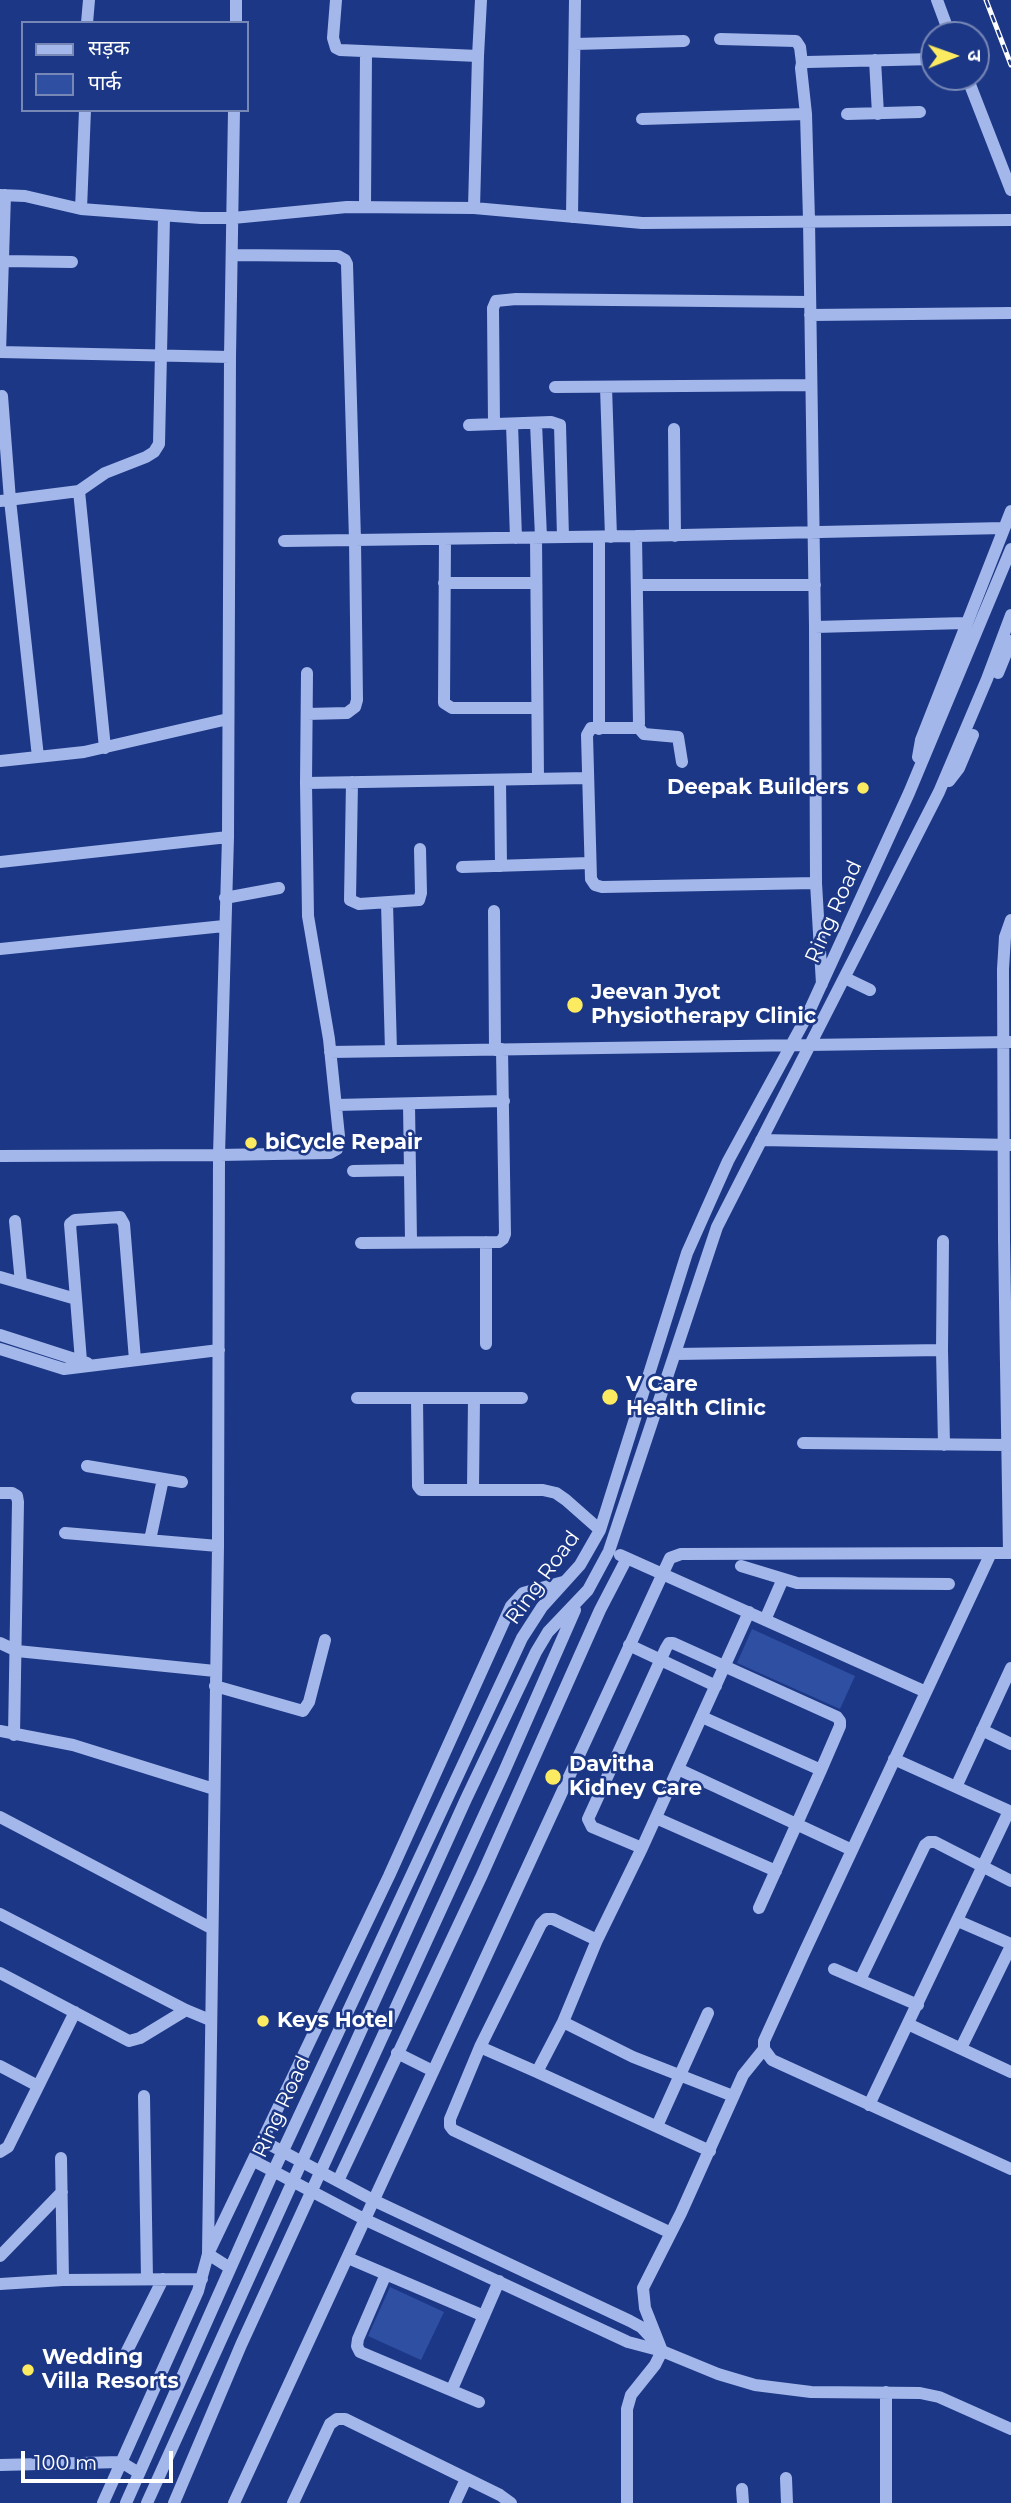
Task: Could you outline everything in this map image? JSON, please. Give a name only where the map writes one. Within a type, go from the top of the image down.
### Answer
[{"type":"street","points":[[88,21],[89,0]]},
{"type":"street","points":[[236,0],[236,21]]},
{"type":"street","points":[[336,0],[334,44],[340,50],[478,56]]},
{"type":"street","points":[[474,208],[481,0]]},
{"type":"street","points":[[572,217],[575,0]]},
{"type":"street","points":[[937,0],[945,21]]},
{"type":"street","points":[[720,39],[792,40],[798,43],[802,63],[809,220],[816,627],[816,883],[822,985]]},
{"type":"street","points":[[575,44],[684,41]]},
{"type":"street","points":[[365,207],[366,52]]},
{"type":"street","points":[[802,63],[920,59]]},
{"type":"street","points":[[875,60],[878,114]]},
{"type":"street","points":[[972,91],[1011,190]]},
{"type":"street","points":[[81,209],[85,112]]},
{"type":"street","points":[[208,2254],[218,1546],[219,1155],[228,837],[234,112]]},
{"type":"street","points":[[847,114],[920,113]]},
{"type":"street","points":[[642,118],[806,114]]},
{"type":"street","points":[[230,357],[0,352],[4,261],[3,195],[25,196],[81,209],[164,217],[233,218],[321,208],[365,207],[474,208],[642,223],[1011,220]]},
{"type":"street","points":[[5,500],[79,491],[105,473],[154,452],[159,444],[164,217]]},
{"type":"street","points":[[232,255],[338,256],[345,260],[355,540],[357,701],[355,707],[347,713],[307,715]]},
{"type":"street","points":[[4,261],[72,262]]},
{"type":"street","points":[[495,424],[493,308],[496,301],[500,300],[1011,313]]},
{"type":"street","points":[[555,387],[811,385]]},
{"type":"street","points":[[600,729],[606,387]]},
{"type":"street","points":[[2,396],[5,500],[38,757]]},
{"type":"street","points":[[536,423],[538,779]]},
{"type":"street","points":[[469,425],[557,423],[561,428],[563,537]]},
{"type":"street","points":[[512,424],[516,538]]},
{"type":"street","points":[[674,429],[675,536]]},
{"type":"street","points":[[79,491],[105,748]]},
{"type":"street","points":[[915,778],[921,740],[1011,511]]},
{"type":"street","points":[[284,541],[675,536],[1004,527]]},
{"type":"street","points":[[636,536],[638,727],[643,734],[678,737],[682,762]]},
{"type":"street","points":[[445,539],[443,703],[452,708],[537,708]]},
{"type":"street","name":"Ring Road","points":[[126,2503],[274,2170],[522,1638],[530,1622],[580,1565],[600,1530],[687,1254],[728,1161],[794,1044],[822,985],[915,778],[1011,549]]},
{"type":"street","points":[[444,583],[536,583]]},
{"type":"street","points":[[636,584],[815,584]]},
{"type":"street","name":"Ring Road","points":[[147,2503],[466,1799],[536,1652],[548,1632],[588,1590],[609,1551],[717,1227],[939,792],[1011,615]]},
{"type":"street","points":[[816,627],[965,623]]},
{"type":"street","points":[[939,792],[959,768],[1011,641]]},
{"type":"street","points":[[0,1156],[330,1153],[337,1149],[339,1144],[330,1052],[308,916],[307,673]]},
{"type":"street","points":[[996,678],[1011,678]]},
{"type":"street","points":[[0,761],[105,748],[228,719]]},
{"type":"street","points":[[638,727],[591,729],[587,735],[590,863],[591,878],[595,885],[816,883]]},
{"type":"street","points":[[306,783],[588,778]]},
{"type":"street","points":[[500,780],[501,866]]},
{"type":"street","points":[[352,782],[350,900],[359,904],[419,901],[420,849]]},
{"type":"street","points":[[0,862],[228,837]]},
{"type":"street","points":[[462,867],[590,863]]},
{"type":"street","points":[[225,898],[279,888]]},
{"type":"street","points":[[387,903],[391,1051]]},
{"type":"street","points":[[361,1242],[499,1242],[503,1239],[504,1101],[498,1050],[494,911]]},
{"type":"street","points":[[234,2503],[670,1558],[681,1554],[1010,1553],[1005,937],[1011,920]]},
{"type":"street","points":[[0,949],[224,926]]},
{"type":"street","points":[[845,978],[870,990]]},
{"type":"street","points":[[330,1052],[1007,1042]]},
{"type":"street","points":[[336,1105],[504,1101]]},
{"type":"street","points":[[409,1104],[411,1241]]},
{"type":"street","points":[[761,1140],[1007,1145]]},
{"type":"street","points":[[353,1171],[410,1170]]},
{"type":"street","points":[[87,1363],[76,1299],[70,1224],[75,1220],[120,1217],[124,1224],[135,1360]]},
{"type":"street","points":[[15,1221],[21,1283]]},
{"type":"street","points":[[943,1241],[944,1444]]},
{"type":"street","points":[[486,1242],[486,1344]]},
{"type":"street","points":[[0,1277],[76,1299]]},
{"type":"street","points":[[0,1335],[87,1363]]},
{"type":"street","points":[[15,1339],[6,1351],[54,1367],[72,1369],[87,1363],[219,1350]]},
{"type":"street","points":[[676,1354],[942,1350]]},
{"type":"street","points":[[357,1398],[522,1398]]},
{"type":"street","points":[[417,1398],[418,1486],[426,1491],[529,1489],[556,1493],[600,1530]]},
{"type":"street","points":[[473,1489],[474,1398]]},
{"type":"street","points":[[803,1443],[1008,1445]]},
{"type":"street","points":[[87,1466],[182,1482]]},
{"type":"street","points":[[150,1540],[163,1479]]},
{"type":"street","points":[[0,1493],[12,1493],[17,1496],[18,1502],[14,1735]]},
{"type":"street","points":[[65,1532],[218,1546]]},
{"type":"street","points":[[609,1551],[926,1692]]},
{"type":"street","points":[[991,1553],[764,2041],[764,2049],[772,2060],[1011,2169]]},
{"type":"street","points":[[338,2181],[482,1875],[600,1610],[627,1558]]},
{"type":"street","points":[[741,1566],[782,1581],[810,1584],[949,1584]]},
{"type":"street","points":[[765,1620],[782,1581]]},
{"type":"street","points":[[103,2503],[202,2279],[208,2254],[329,2003],[511,1606],[523,1593],[564,1582]]},
{"type":"street","points":[[174,2503],[241,2345],[578,1603]]},
{"type":"street","points":[[537,2072],[563,2022],[597,1940],[656,1818],[749,1612]]},
{"type":"street","points":[[215,1686],[303,1711],[309,1702],[325,1640]]},
{"type":"street","points":[[0,1643],[17,1651],[215,1671]]},
{"type":"street","points":[[642,1848],[592,1827],[588,1819],[669,1643],[673,1643],[837,1717],[840,1726],[759,1908]]},
{"type":"street","points":[[629,1645],[716,1686]]},
{"type":"street","points":[[956,1787],[1011,1668]]},
{"type":"street","points":[[702,1717],[821,1770]]},
{"type":"street","points":[[982,1730],[1011,1744]]},
{"type":"street","points":[[0,1731],[74,1745],[214,1789]]},
{"type":"street","points":[[869,2105],[1010,1811],[894,1759]]},
{"type":"street","points":[[678,1769],[852,1850]]},
{"type":"street","points":[[0,1817],[211,1928]]},
{"type":"street","points":[[656,1818],[776,1871]]},
{"type":"street","points":[[860,1980],[925,1845],[929,1842],[935,1842],[1011,1881]]},
{"type":"street","points":[[461,1864],[482,1875]]},
{"type":"street","points":[[1,1916],[210,2020]]},
{"type":"street","points":[[597,1940],[552,1919],[546,1919],[541,1924],[480,2047],[450,2119],[450,2126],[453,2130],[671,2233]]},
{"type":"street","points":[[958,1921],[1011,1945],[961,2048]]},
{"type":"street","points":[[834,1969],[918,2005]]},
{"type":"street","points":[[0,1973],[129,2040],[140,2038],[186,2010]]},
{"type":"street","points":[[329,2003],[347,2014]]},
{"type":"street","points":[[0,2152],[8,2147],[75,2012]]},
{"type":"street","points":[[657,2126],[708,2013]]},
{"type":"street","points":[[563,2022],[633,2057],[733,2096]]},
{"type":"street","points":[[909,2025],[1011,2072]]},
{"type":"street","points":[[480,2047],[710,2151]]},
{"type":"street","points":[[627,2503],[626,2409],[631,2395],[655,2365],[662,2351],[645,2308],[643,2288],[710,2151],[733,2096],[748,2067],[764,2049]]},
{"type":"street","points":[[397,2053],[433,2071]]},
{"type":"street","points":[[0,2066],[38,2086]]},
{"type":"street","points":[[144,2096],[147,2279]]},
{"type":"street","points":[[263,2141],[375,2201],[630,2321],[649,2334],[662,2351]]},
{"type":"street","points":[[61,2158],[63,2280]]},
{"type":"street","points":[[254,2161],[366,2220],[639,2346],[662,2351],[718,2374],[755,2385],[811,2392],[920,2393],[939,2397],[1011,2429]]},
{"type":"street","points":[[0,2256],[62,2192]]},
{"type":"street","points":[[208,2254],[230,2269]]},
{"type":"street","points":[[348,2258],[484,2316]]},
{"type":"street","points":[[386,2274],[358,2339],[360,2353],[479,2402]]},
{"type":"street","points":[[126,2353],[163,2279]]},
{"type":"street","points":[[0,2284],[63,2280],[202,2279]]},
{"type":"street","points":[[452,2389],[499,2281]]},
{"type":"street","points":[[222,2337],[241,2345]]},
{"type":"street","points":[[159,2379],[177,2387]]},
{"type":"street","points":[[886,2392],[886,2503]]},
{"type":"street","points":[[293,2503],[330,2424],[337,2419],[345,2419],[500,2495],[511,2503]]},
{"type":"street","points":[[0,2465],[121,2462],[139,2473]]},
{"type":"street","points":[[786,2478],[787,2503]]},
{"type":"street","points":[[455,2503],[466,2479]]},
{"type":"street","points":[[742,2489],[743,2503]]},
{"type":"green space","points":[[752,1629],[855,1676],[840,1709],[737,1663]]},
{"type":"green space","points":[[390,2287],[444,2312],[421,2360],[368,2336]]},
{"type":"railway","points":[[986,0],[1011,65]]},
{"type":"place","name":"Deepak Builders","points":[[863,788]]},
{"type":"place","name":"Jeevan Jyot Physiotherapy Clinic","points":[[575,1005]]},
{"type":"place","name":"biCycle Repair","points":[[251,1143]]},
{"type":"place","name":"V Care Health Clinic","points":[[610,1397]]},
{"type":"place","name":"Davitha Kidney Care","points":[[553,1777]]},
{"type":"place","name":"Keys Hotel","points":[[263,2021]]},
{"type":"place","name":"Wedding Villa Resorts","points":[[28,2370]]}]
